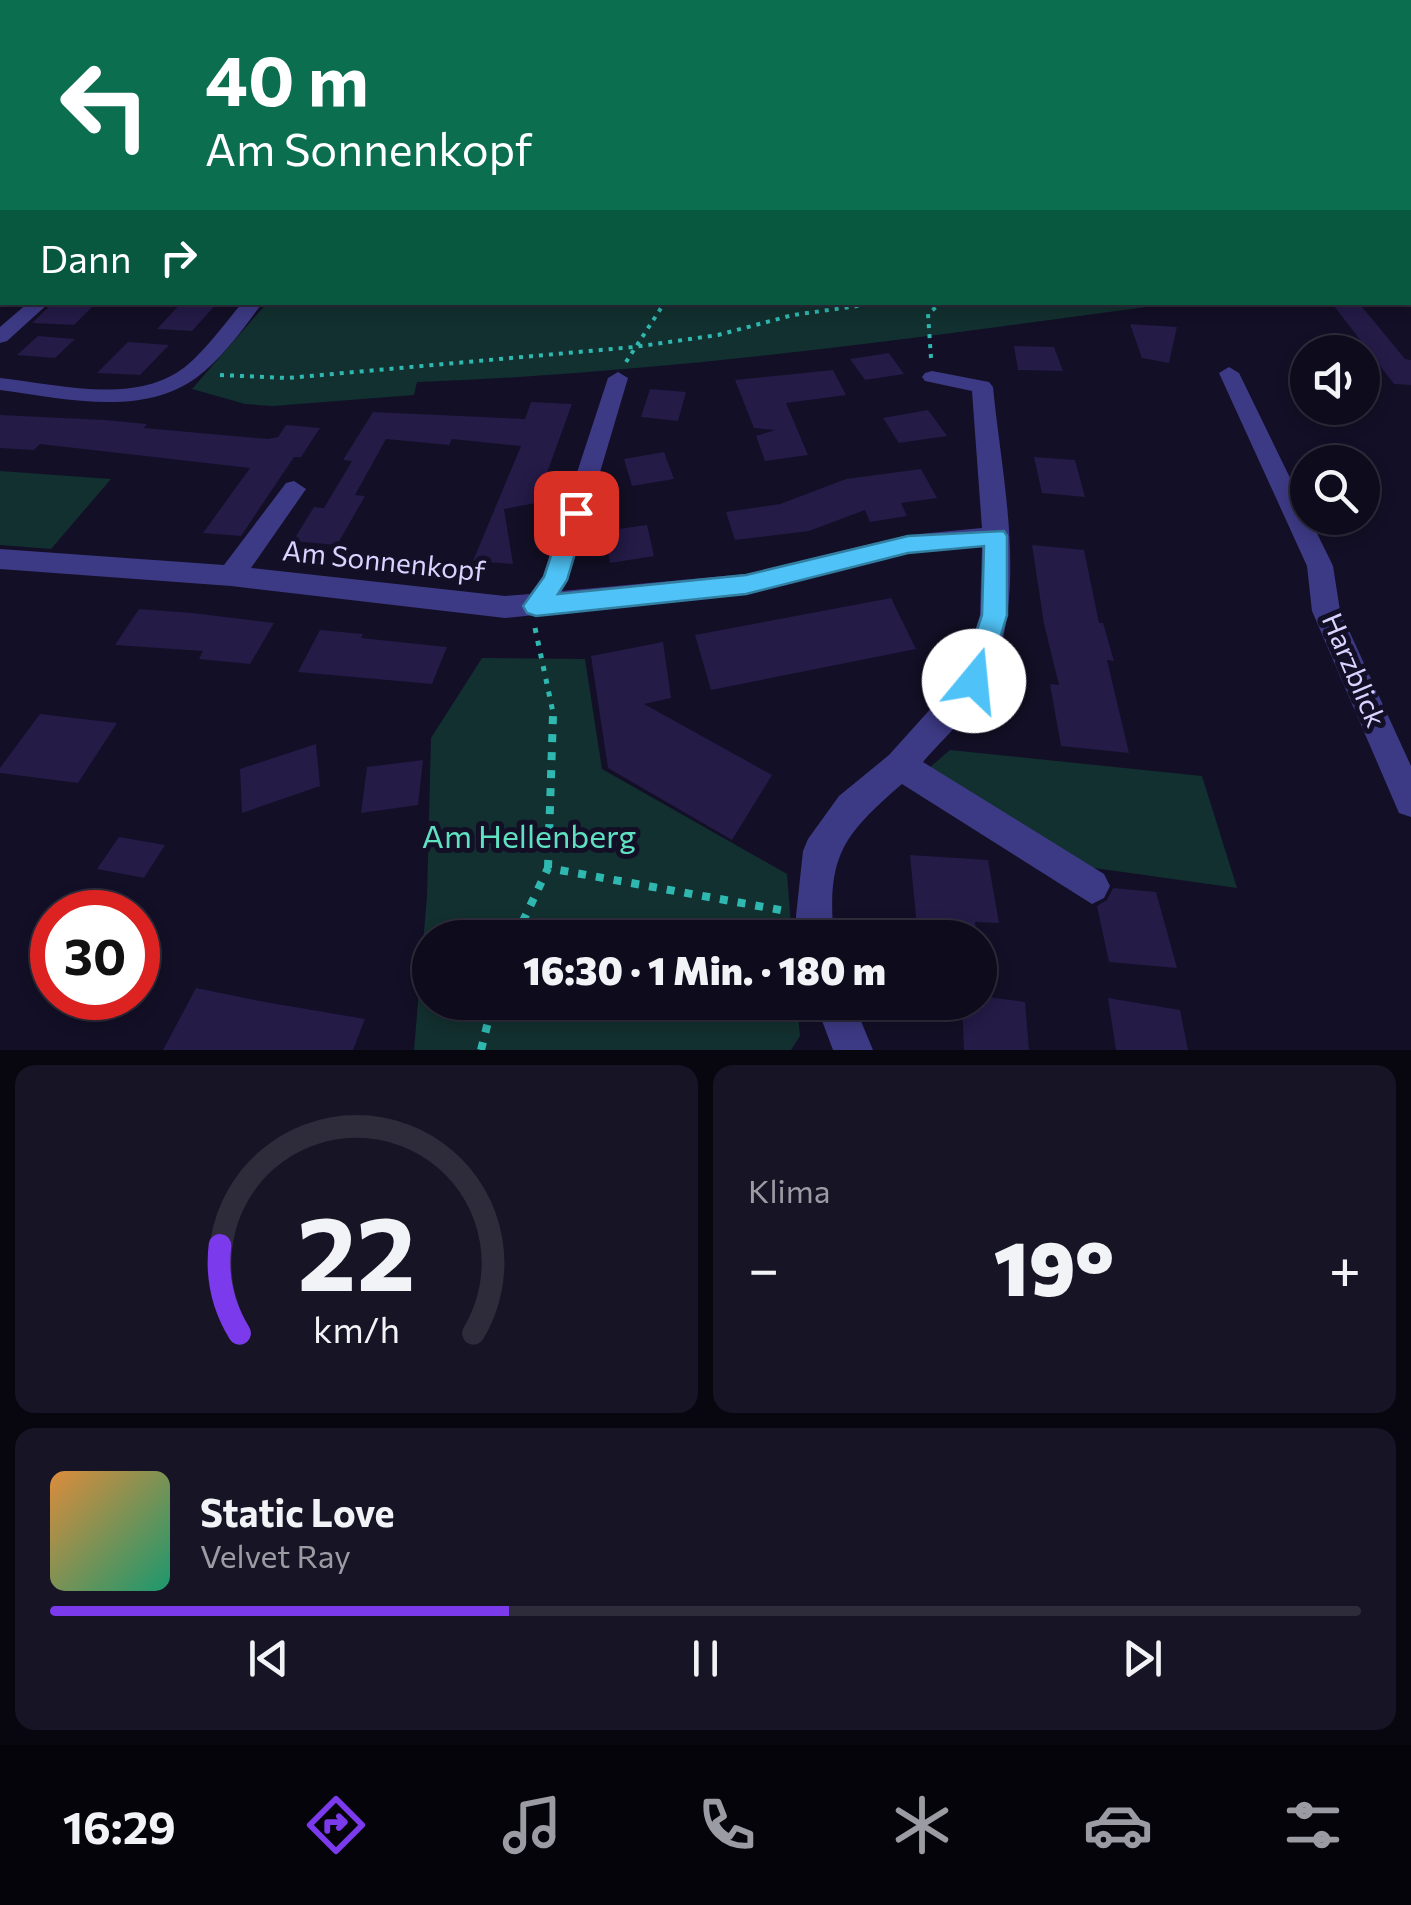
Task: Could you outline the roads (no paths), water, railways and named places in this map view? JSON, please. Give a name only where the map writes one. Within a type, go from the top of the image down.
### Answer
[{"type":"street","points":[[0,336],[37,305]]},
{"type":"street","points":[[0,384],[120,394],[152,390],[189,374],[251,305]]},
{"type":"street","name":"Harzblick","points":[[1229,373],[1320,566],[1326,610],[1411,802]]},
{"type":"street","points":[[815,920],[820,850],[851,807],[900,764],[974,681],[994,615],[996,536],[982,387],[932,377]]},
{"type":"street","points":[[536,606],[555,580],[618,378]]},
{"type":"street","points":[[231,576],[294,489]]},
{"type":"street","name":"Am Sonnenkopf","points":[[0,558],[231,576],[505,607],[746,584],[908,544],[996,536]]},
{"type":"street","points":[[900,764],[1092,886]]},
{"type":"street","points":[[841,1020],[853,1050]]},
{"type":"park label","name":"Am Hellenberg","points":[[529,837]]}]
